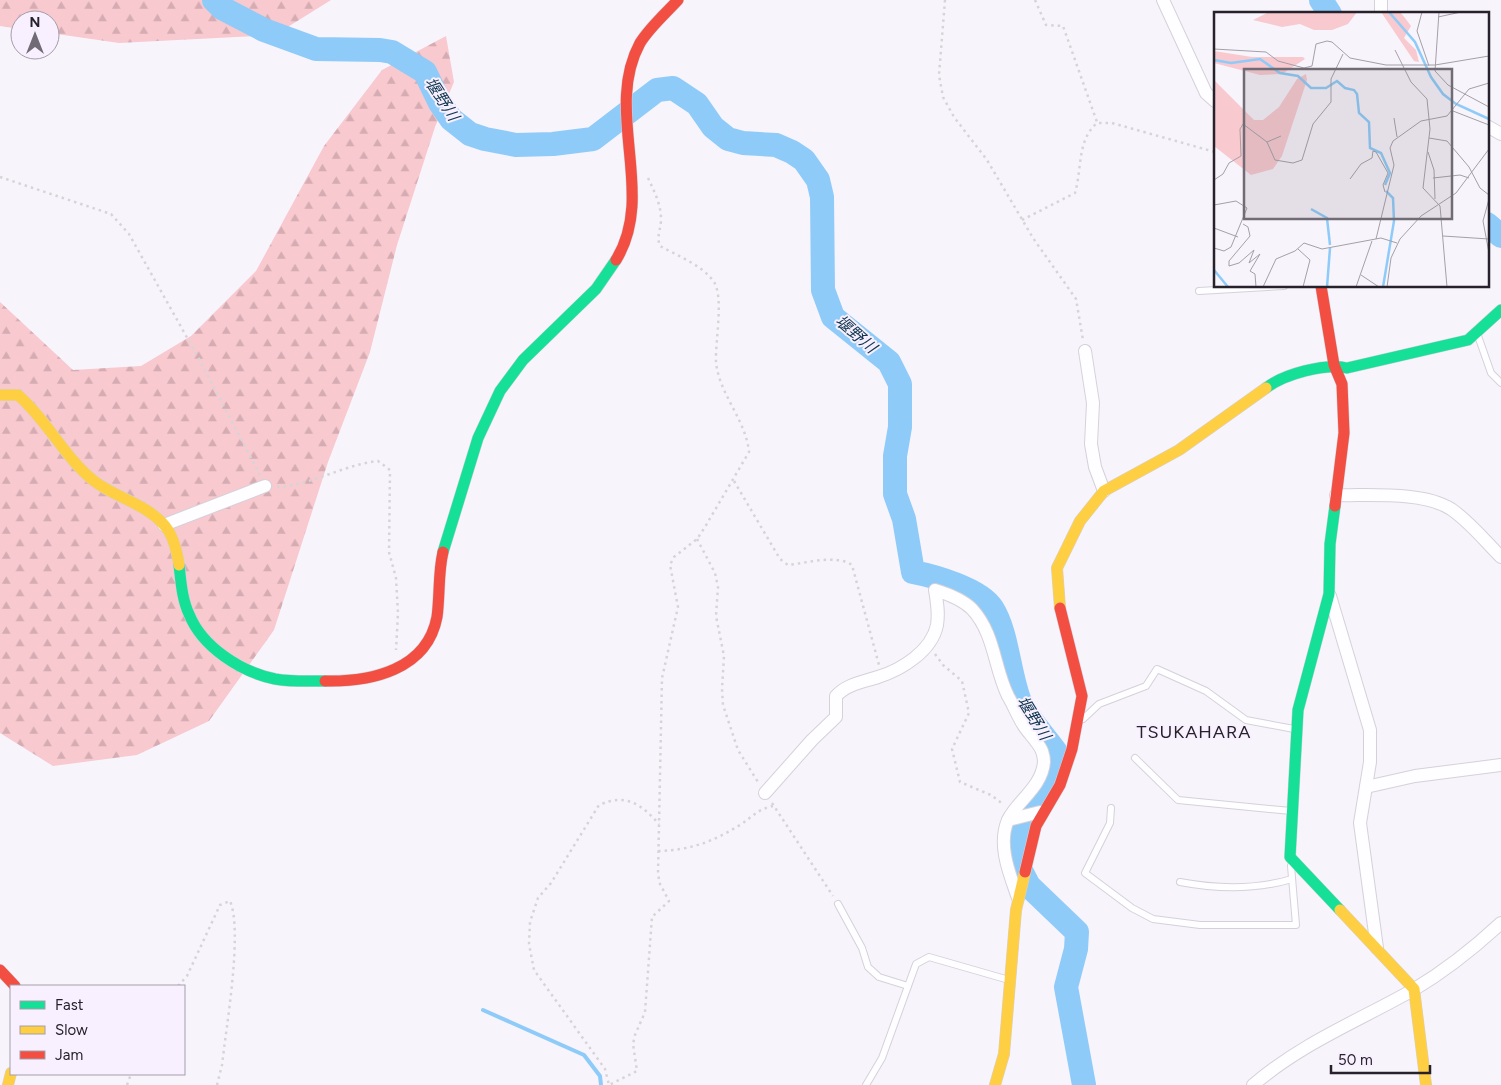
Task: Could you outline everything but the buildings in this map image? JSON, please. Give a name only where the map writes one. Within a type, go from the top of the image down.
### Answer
[{"type":"street","points":[[0,395],[18,395],[27,403],[81,469],[95,482],[149,513],[164,525],[171,535],[177,556],[182,603],[195,627],[228,659],[266,677],[288,680],[356,682],[378,678],[398,669],[416,655],[431,637],[437,613],[441,563],[446,534],[483,425],[498,394],[521,362],[605,278],[626,238],[632,182],[625,126],[624,96],[627,76],[642,40],[678,0]]},
{"type":"street","points":[[1163,0],[1206,92],[1214,100]]},
{"type":"street","points":[[1488,127],[1501,134]]},
{"type":"street","points":[[1321,288],[1334,365],[1342,384],[1344,433],[1330,544],[1329,594],[1298,710],[1291,811],[1290,857],[1414,989],[1426,1085]]},
{"type":"street","points":[[995,1085],[1004,1054],[1020,897],[1036,826],[1042,812],[1060,785],[1072,749],[1082,696],[1058,599],[1057,568],[1080,521],[1104,491],[1179,450],[1278,378],[1334,365],[1347,368],[1468,340],[1501,310]]},
{"type":"street","points":[[1085,351],[1093,403],[1091,444],[1095,467],[1104,491]]},
{"type":"street","points":[[164,525],[265,486]]},
{"type":"street","points":[[1336,495],[1420,498],[1449,508],[1468,523],[1501,557]]},
{"type":"street","points":[[765,794],[812,740],[836,717],[836,696],[843,688],[882,676],[908,663],[928,645],[937,627],[938,614],[935,590],[956,597],[971,609],[993,644],[1004,687],[1024,725],[1043,752],[1044,763],[1040,775],[1012,817],[1004,852],[1020,897]]},
{"type":"street","points":[[1329,594],[1370,730],[1370,762],[1360,823],[1377,948]]},
{"type":"street","points":[[1366,787],[1415,776],[1501,765]]},
{"type":"street","points":[[1012,817],[1042,812]]},
{"type":"street","points":[[1253,1085],[1279,1063],[1414,989],[1469,952],[1501,923]]},
{"type":"street","points":[[0,970],[14,985]]},
{"type":"lane","points":[[1199,291],[1250,288]]},
{"type":"lane","points":[[1477,332],[1491,373],[1501,383]]},
{"type":"lane","points":[[1076,725],[1099,704],[1146,686],[1157,669],[1206,691],[1246,720],[1298,730]]},
{"type":"lane","points":[[1135,758],[1178,800],[1291,811]]},
{"type":"lane","points":[[1111,808],[1110,823],[1085,874],[1132,908],[1153,920],[1200,925],[1296,925],[1290,857]]},
{"type":"lane","points":[[1180,882],[1212,888],[1276,883],[1292,878]]},
{"type":"lane","points":[[838,904],[862,948],[868,967],[879,977],[908,986]]},
{"type":"lane","points":[[866,1085],[882,1058],[916,964],[929,957],[1010,981]]},
{"type":"path","points":[[945,0],[939,75],[943,96],[954,117],[986,160],[1022,220],[1076,300],[1085,351]]},
{"type":"path","points":[[1035,0],[1046,25],[1063,26],[1097,123]]},
{"type":"path","points":[[1022,220],[1074,193],[1079,179],[1083,142],[1088,131],[1097,123],[1112,123],[1214,152]]},
{"type":"path","points":[[647,176],[658,201],[661,220],[657,239],[660,246],[705,271],[715,284],[718,297],[716,363],[721,381],[748,446],[745,462],[697,539],[674,557],[670,565],[678,608],[677,619],[664,662],[662,678],[659,824],[658,851],[660,884],[669,901],[652,917],[645,1012],[634,1035],[633,1044],[637,1071],[609,1085],[605,1069],[534,970],[529,944],[530,922],[538,898],[551,883],[599,805],[612,799],[628,800],[644,808],[659,824]]},
{"type":"path","points":[[0,177],[111,214],[129,234],[199,359],[265,486],[296,486],[364,462],[378,461],[390,470],[389,552],[396,578],[398,612],[396,653],[398,669]]},
{"type":"path","points":[[734,481],[780,559],[788,565],[835,560],[846,561],[852,565],[882,676]]},
{"type":"path","points":[[697,539],[715,573],[718,588],[716,616],[724,656],[723,705],[738,750],[838,904]]},
{"type":"path","points":[[928,645],[943,665],[962,681],[969,713],[952,748],[960,782],[990,795],[1012,817]]},
{"type":"path","points":[[658,851],[684,850],[706,843],[744,822],[755,812],[774,806]]},
{"type":"path","points":[[179,985],[187,976],[220,905],[230,900],[235,912],[235,935],[225,1036],[217,1085]]},
{"type":"green space","points":[[0,0],[331,0],[275,35],[119,43],[60,34],[60,10],[10,10],[10,28],[0,26]]},
{"type":"green space","points":[[446,36],[454,82],[435,127],[397,245],[370,352],[328,462],[274,630],[209,721],[137,755],[53,766],[0,733],[0,302],[73,370],[141,366],[191,336],[256,271],[324,146],[382,70]]},
{"type":"waterway","name":"堰野川","points":[[214,0],[222,8],[264,30],[316,49],[380,50],[392,52],[425,72],[440,103],[451,119],[470,134],[485,139],[516,145],[553,144],[593,139],[657,90],[673,88],[697,104],[713,127],[728,139],[743,143],[776,145],[804,160],[818,180],[822,197],[823,290],[833,317],[889,362],[900,384],[900,427],[895,456],[895,494],[904,519],[913,572],[944,580],[967,589],[986,601],[992,608],[1001,628],[1019,699],[1030,719],[1056,752],[1053,772],[1017,831],[1016,861],[1029,886],[1077,932],[1076,949],[1066,987],[1084,1085]]},
{"type":"waterway","points":[[1321,0],[1329,12]]},
{"type":"waterway","points":[[1488,225],[1501,236]]},
{"type":"waterway","points":[[483,1010],[584,1055],[600,1076],[601,1085]]},
{"type":"traffic: fast","points":[[443,552],[478,438],[500,391],[523,360],[596,289],[616,260]]},
{"type":"traffic: fast","points":[[1266,388],[1283,378],[1316,368],[1347,368],[1468,340],[1501,310]]},
{"type":"traffic: fast","points":[[1335,506],[1330,544],[1329,594],[1298,710],[1290,857],[1340,910]]},
{"type":"traffic: fast","points":[[179,565],[183,596],[189,614],[203,637],[224,656],[249,671],[262,676],[294,681],[325,681]]},
{"type":"traffic: slow","points":[[1060,608],[1057,568],[1080,521],[1104,491],[1179,450],[1266,388]]},
{"type":"traffic: slow","points":[[0,395],[18,395],[38,416],[74,461],[94,481],[158,518],[173,539],[179,565]]},
{"type":"traffic: slow","points":[[995,1085],[1004,1054],[1016,910],[1025,872]]},
{"type":"traffic: slow","points":[[1340,910],[1414,989],[1426,1085]]},
{"type":"traffic: slow","points":[[8,1085],[10,1075]]},
{"type":"traffic: jam","points":[[616,260],[627,235],[632,208],[626,96],[630,69],[644,37],[678,0]]},
{"type":"traffic: jam","points":[[1321,288],[1334,365],[1342,384],[1344,433],[1335,506]]},
{"type":"traffic: jam","points":[[325,681],[343,681],[378,675],[409,661],[422,650],[431,635],[437,617],[440,568],[443,552]]},
{"type":"traffic: jam","points":[[1025,872],[1036,826],[1060,785],[1072,749],[1082,696],[1060,608]]},
{"type":"traffic: jam","points":[[0,970],[14,985]]},
{"type":"district","name":"TSUKAHARA","points":[[1194,732]]}]
